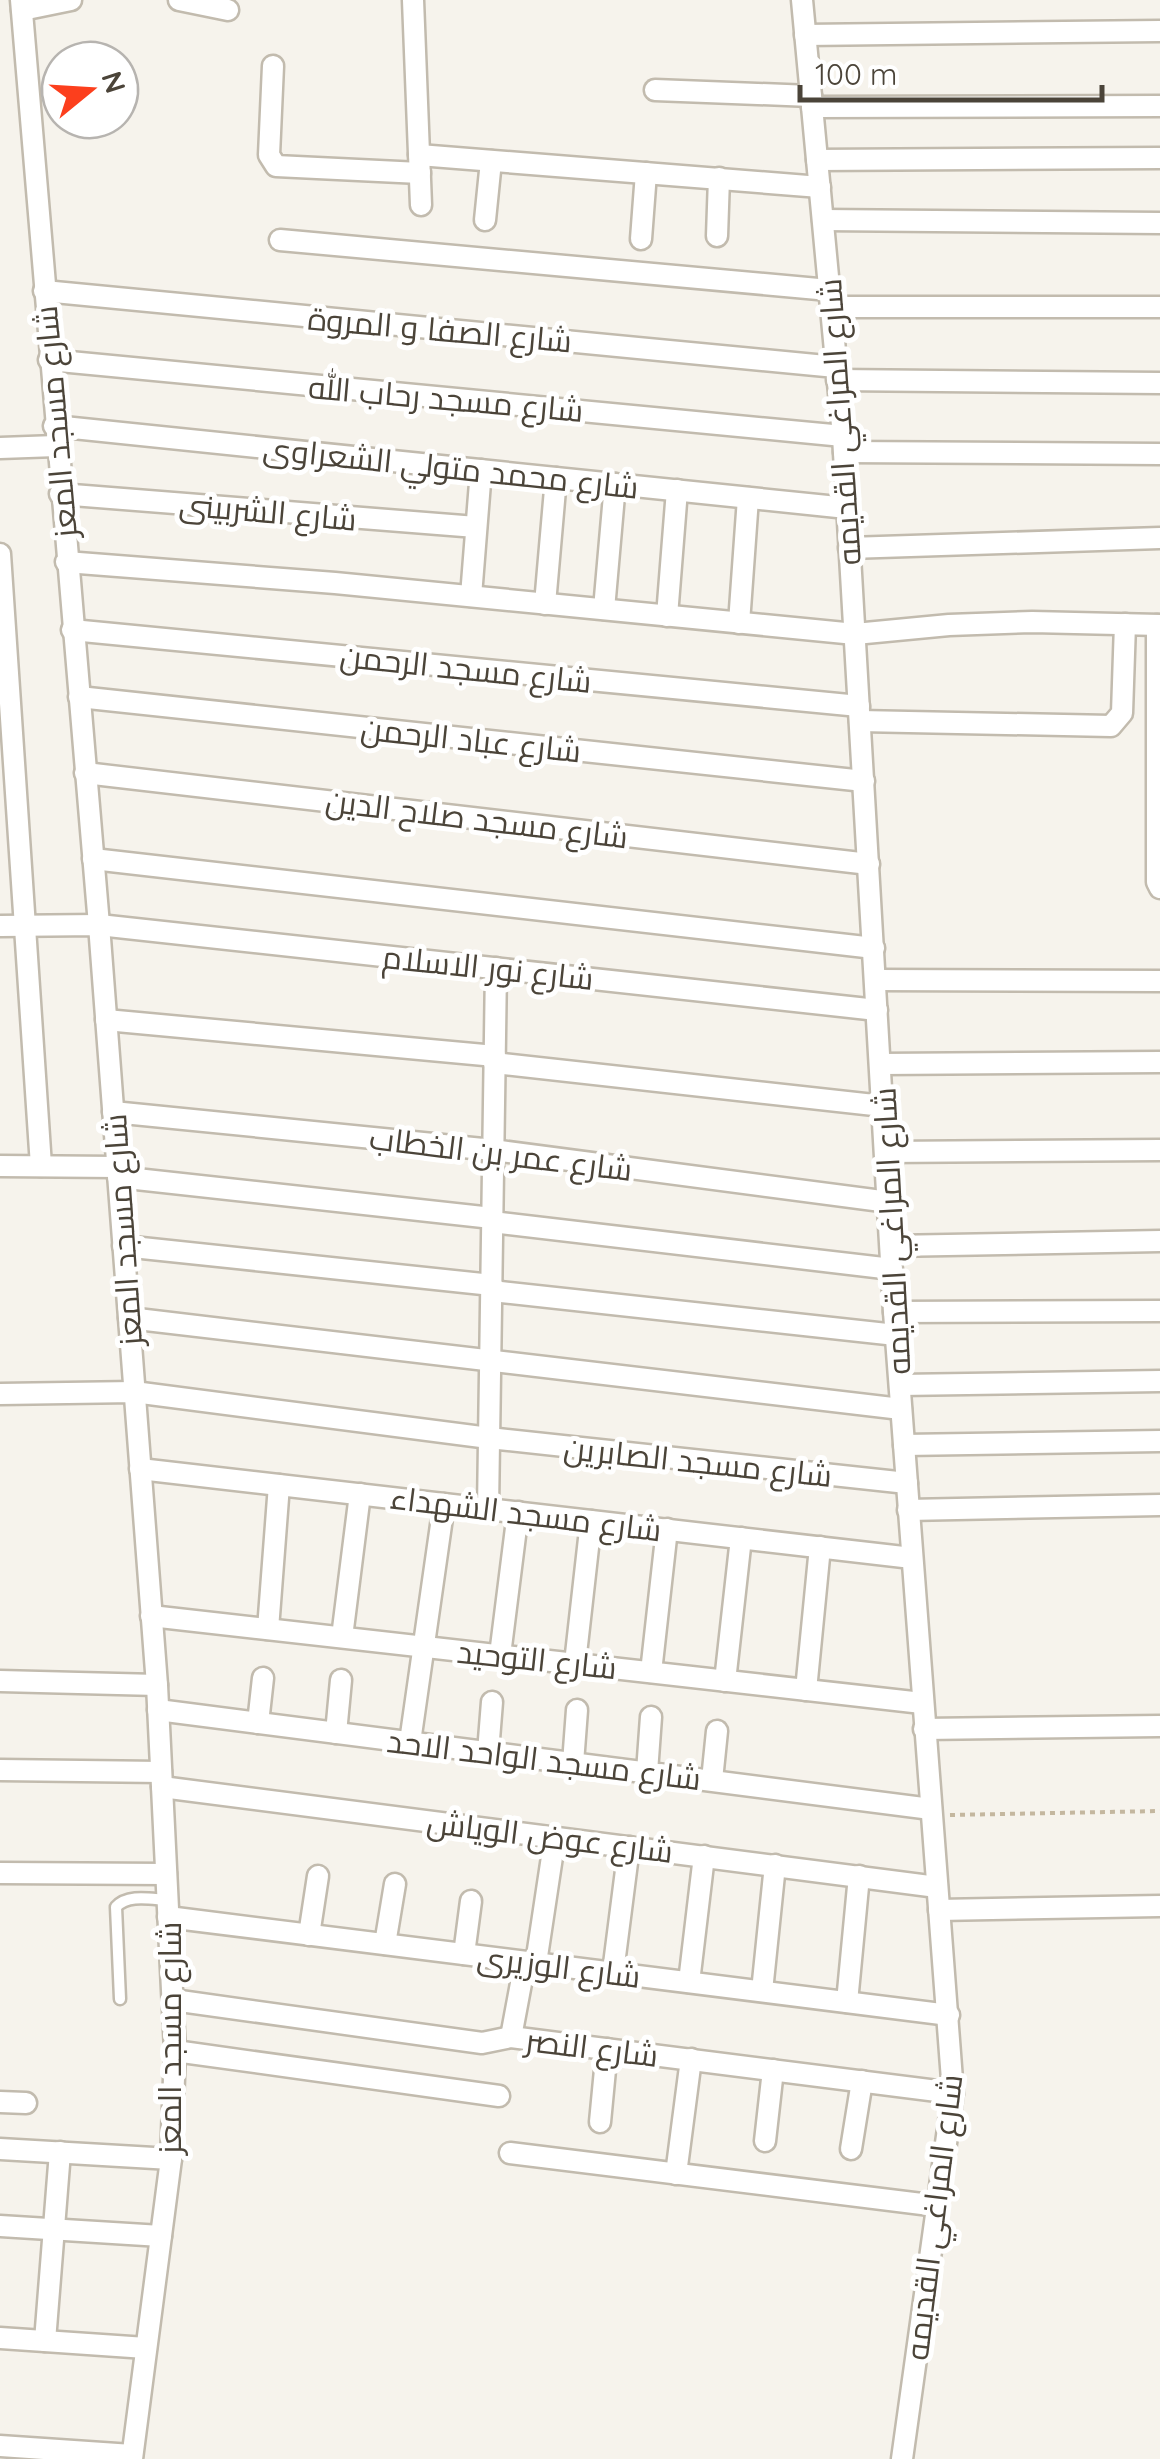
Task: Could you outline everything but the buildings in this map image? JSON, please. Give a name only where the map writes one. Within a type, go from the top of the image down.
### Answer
[{"type":"street","points":[[21,5],[72,0]]},
{"type":"street","points":[[179,0],[228,10]]},
{"type":"street","points":[[413,0],[421,205]]},
{"type":"street","name":"شارع المراغي القديمه","points":[[802,0],[843,444],[894,1312],[953,2093],[902,2459]]},
{"type":"street","name":"شارع مسجد المعز","points":[[21,5],[124,1246],[157,1685],[176,2050],[171,2158],[132,2457]]},
{"type":"street","points":[[805,36],[1160,32]]},
{"type":"street","points":[[274,66],[269,155],[276,166],[491,160],[820,187]]},
{"type":"street","points":[[654,90],[811,101],[1160,106]]},
{"type":"street","points":[[817,160],[1160,158]]},
{"type":"street","points":[[485,220],[491,160]]},
{"type":"street","points":[[641,239],[646,172]]},
{"type":"street","points":[[716,236],[719,178]]},
{"type":"street","points":[[823,220],[1160,222]]},
{"type":"street","points":[[280,240],[830,298],[1160,307]]},
{"type":"street","name":"شارع الصفا و المروة","points":[[44,290],[837,373],[1160,383]]},
{"type":"street","name":"شارع مسجد رحاب الله","points":[[49,360],[843,444],[1160,454]]},
{"type":"street","name":"شارع محمد متولي الشعراوى","points":[[0,448],[56,436],[480,470],[847,508]]},
{"type":"street","points":[[471,596],[480,470]]},
{"type":"street","points":[[545,604],[556,478]]},
{"type":"street","points":[[604,609],[615,484]]},
{"type":"street","points":[[667,616],[676,490]]},
{"type":"street","name":"شارع الشربينى","points":[[60,494],[476,527]]},
{"type":"street","points":[[739,623],[748,498]]},
{"type":"street","points":[[850,548],[1160,538]]},
{"type":"street","points":[[0,554],[41,1166]]},
{"type":"street","points":[[66,562],[855,634],[949,624],[1158,625],[1160,888]]},
{"type":"street","name":"شارع مسجد الرحمن","points":[[72,630],[860,714],[1111,726],[1122,713],[1125,624]]},
{"type":"street","name":"شارع عباد الرحمن","points":[[79,697],[864,781]]},
{"type":"street","name":"شارع مسجد صلاح الدين","points":[[85,773],[869,864]]},
{"type":"street","points":[[93,859],[874,948]]},
{"type":"street","name":"شارع نور الاسلام","points":[[0,926],[99,924],[877,1010]]},
{"type":"street","points":[[488,1509],[496,968]]},
{"type":"street","points":[[876,980],[1160,981]]},
{"type":"street","points":[[106,1020],[494,1059],[883,1106]]},
{"type":"street","points":[[880,1064],[1160,1062]]},
{"type":"street","name":"شارع عمر بن الخطاب","points":[[113,1112],[493,1150],[889,1202]]},
{"type":"street","points":[[886,1152],[1160,1150]]},
{"type":"street","points":[[0,1166],[117,1172],[892,1270]]},
{"type":"street","points":[[891,1246],[1160,1241]]},
{"type":"street","points":[[124,1246],[896,1335]]},
{"type":"street","points":[[894,1312],[1160,1310]]},
{"type":"street","points":[[129,1318],[902,1409]]},
{"type":"street","points":[[900,1385],[1160,1382]]},
{"type":"street","name":"شارع مسجد الصابرين","points":[[0,1394],[134,1392],[489,1438],[907,1483]]},
{"type":"street","points":[[904,1445],[1160,1441]]},
{"type":"street","name":"شارع مسجد الشهداء","points":[[140,1469],[912,1558]]},
{"type":"street","points":[[268,1629],[280,1485]]},
{"type":"street","points":[[342,1637],[360,1494]]},
{"type":"street","points":[[410,1742],[444,1504]]},
{"type":"street","points":[[908,1510],[1160,1506]]},
{"type":"street","points":[[500,1655],[518,1512]]},
{"type":"street","points":[[575,1664],[592,1520]]},
{"type":"street","points":[[650,1672],[667,1529]]},
{"type":"street","points":[[725,1680],[742,1538]]},
{"type":"street","points":[[806,1690],[820,1547]]},
{"type":"street","name":"شارع التوحيد","points":[[152,1616],[922,1702]]},
{"type":"street","points":[[258,1722],[264,1678]]},
{"type":"street","points":[[336,1732],[341,1680]]},
{"type":"street","points":[[0,1681],[157,1685]]},
{"type":"street","points":[[488,1752],[492,1702]]},
{"type":"street","name":"شارع مسجد الواحد الاحد","points":[[158,1710],[712,1780],[931,1812]]},
{"type":"street","points":[[572,1762],[576,1710]]},
{"type":"street","points":[[648,1772],[652,1717]]},
{"type":"street","points":[[924,1730],[1160,1726]]},
{"type":"street","points":[[712,1780],[717,1731]]},
{"type":"street","name":"شارع عوض الوياش","points":[[0,1770],[162,1779],[555,1837],[937,1887]]},
{"type":"street","points":[[510,2037],[531,1962],[555,1837]]},
{"type":"street","points":[[613,1972],[629,1846]]},
{"type":"street","points":[[689,1982],[704,1856]]},
{"type":"street","points":[[762,1991],[775,1865]]},
{"type":"street","points":[[0,1872],[166,1874]]},
{"type":"street","points":[[309,1935],[318,1876]]},
{"type":"street","points":[[847,2002],[859,1876]]},
{"type":"street","points":[[385,1944],[395,1884]]},
{"type":"street","points":[[464,1954],[470,1901]]},
{"type":"street","points":[[939,1910],[1160,1906]]},
{"type":"street","name":"شارع الوزيرى","points":[[168,1908],[309,1935],[949,2015]]},
{"type":"street","name":"شارع النصر","points":[[173,2000],[482,2043],[510,2037],[953,2093]]},
{"type":"street","points":[[600,2122],[607,2049]]},
{"type":"street","points":[[176,2050],[499,2096]]},
{"type":"street","points":[[676,2174],[691,2059]]},
{"type":"street","points":[[765,2141],[773,2070]]},
{"type":"street","points":[[851,2149],[862,2081]]},
{"type":"street","points":[[0,2102],[26,2103]]},
{"type":"street","points":[[0,2149],[171,2158]]},
{"type":"street","points":[[46,2341],[60,2152]]},
{"type":"street","points":[[510,2153],[938,2206]]},
{"type":"street","points":[[0,2226],[161,2236]]},
{"type":"street","points":[[0,2338],[146,2348]]},
{"type":"street","points":[[0,2446],[132,2457]]},
{"type":"lane","points":[[120,1999],[116,1908],[130,1899],[168,1908]]},
{"type":"path","points":[[931,1812],[1160,1811]]}]
